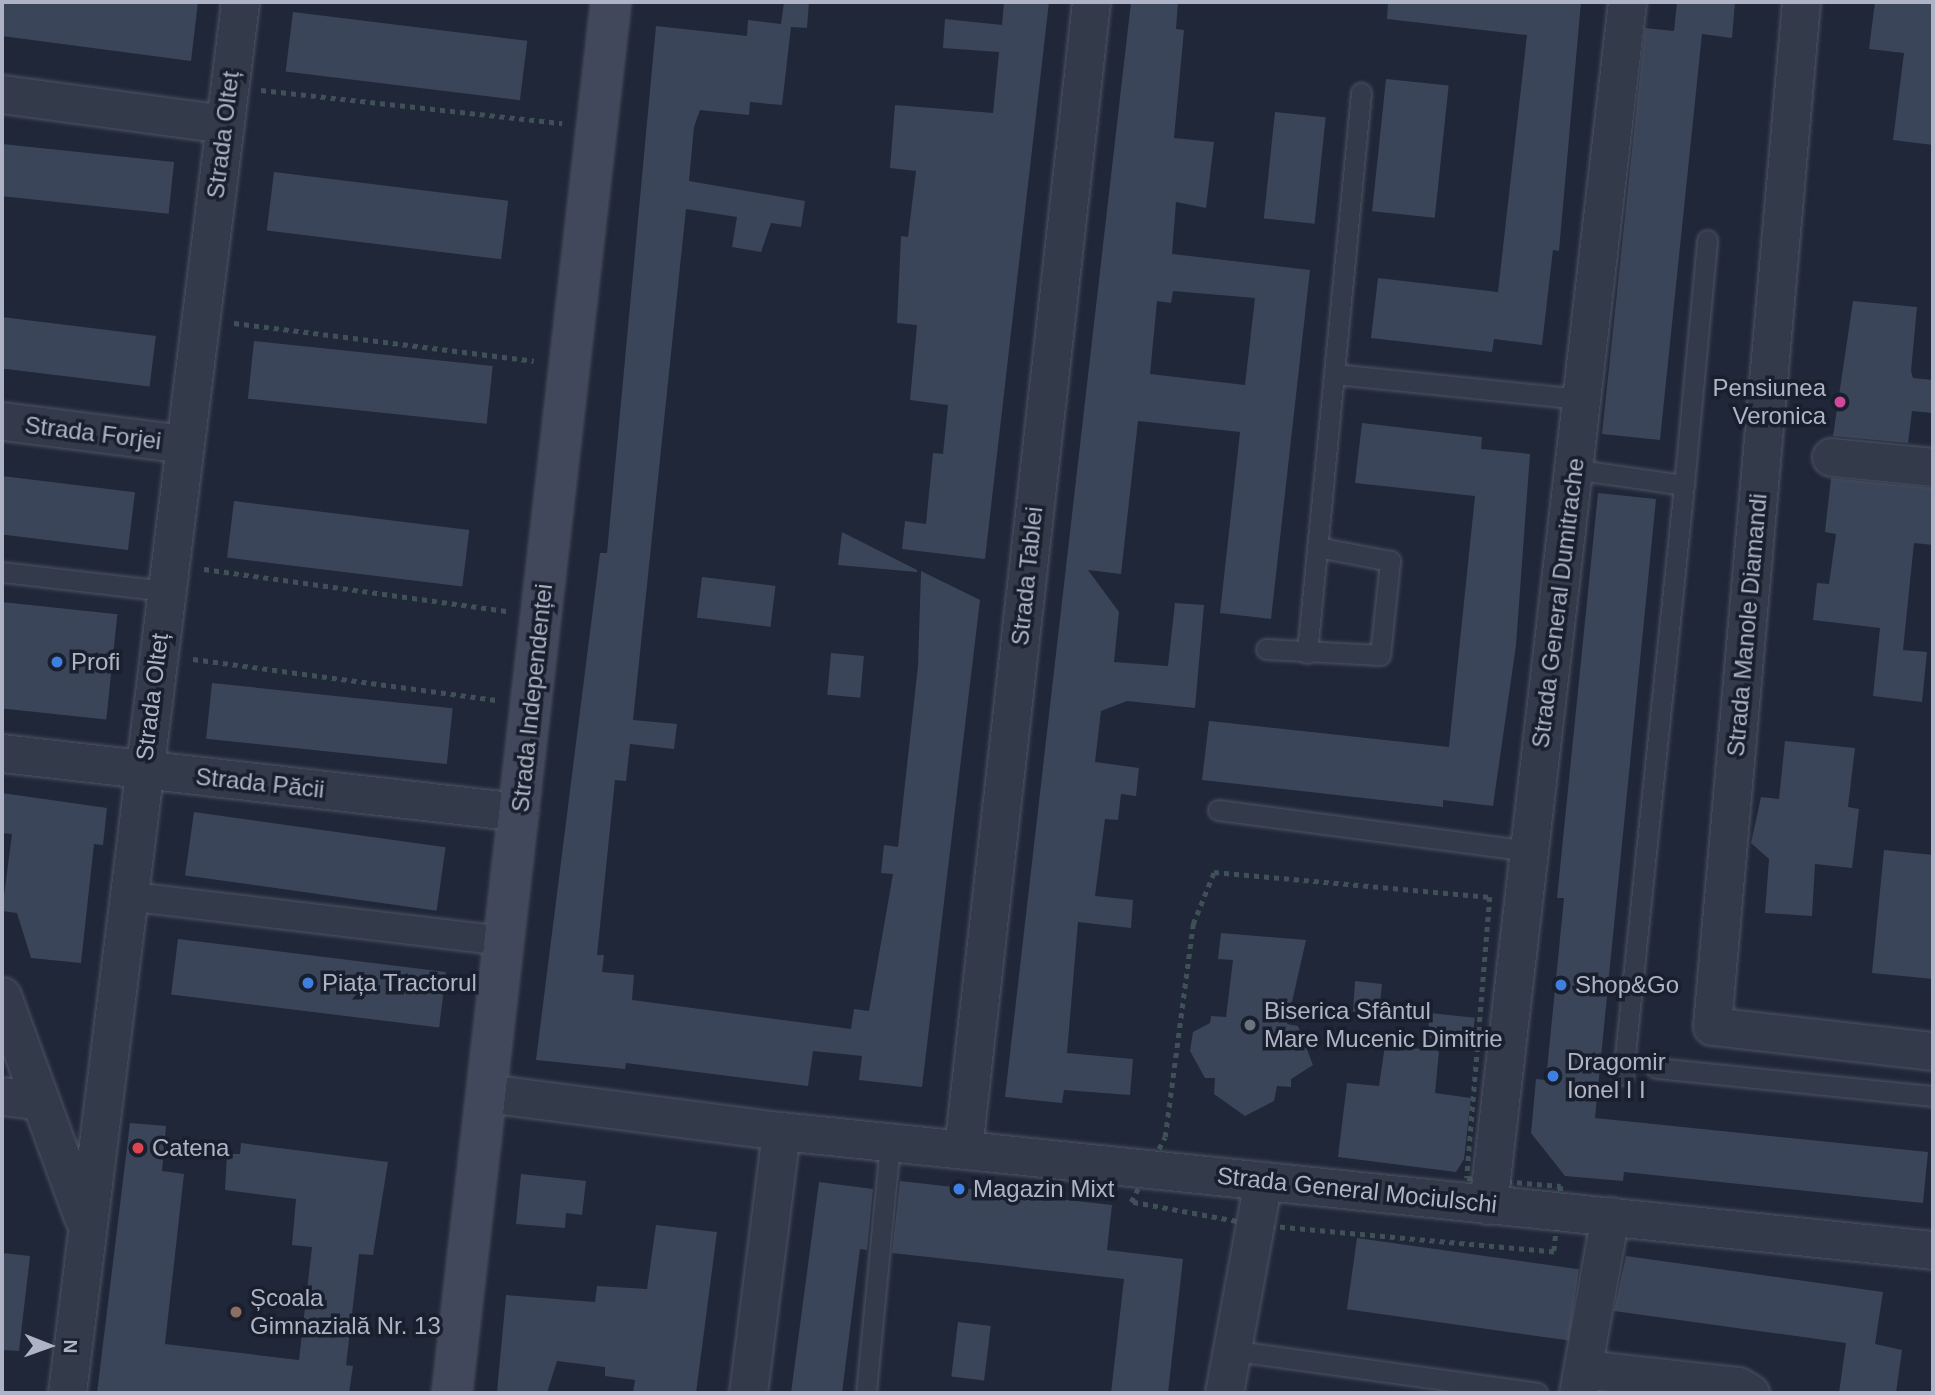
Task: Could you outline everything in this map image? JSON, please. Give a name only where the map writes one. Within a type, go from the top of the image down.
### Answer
[{"type":"main road","name":"Strada Independenței","points":[[452,1393],[611,2]]},
{"type":"street","name":"Strada Olteț","points":[[67,1393],[85,1225],[240,2]]},
{"type":"street","name":"Strada Tablei","points":[[963,1149],[1091,2]]},
{"type":"street","name":"Strada General Dumitrache","points":[[1490,1193],[1627,2]]},
{"type":"street","name":"Strada Manole Diamandi","points":[[1801,2],[1712,1026],[1933,1051]]},
{"type":"street","points":[[2,94],[225,124]]},
{"type":"street","name":"Strada Forjei","points":[[2,421],[184,444]]},
{"type":"street","points":[[1831,457],[1933,467]]},
{"type":"street","name":"Strada Păcii","points":[[2,753],[519,812]]},
{"type":"street","points":[[127,896],[503,941]]},
{"type":"street","points":[[2,996],[85,1225]]},
{"type":"street","name":"Strada General Mociulschi","points":[[487,1093],[781,1131],[1152,1166],[1263,1181],[1490,1193],[1559,1211],[1933,1250]]},
{"type":"street","points":[[2,1096],[40,1101]]},
{"type":"street","points":[[748,1393],[781,1131]]},
{"type":"street","points":[[1224,1393],[1236,1351],[1263,1181]]},
{"type":"street","points":[[1610,1216],[1580,1381],[1738,1385],[1750,1393]]},
{"type":"lane","points":[[1307,653],[1362,93]]},
{"type":"lane","points":[[1623,1075],[1707,240]]},
{"type":"lane","points":[[1334,374],[1581,399]]},
{"type":"lane","points":[[1573,469],[1684,485]]},
{"type":"lane","points":[[1266,649],[1380,655],[1393,575],[1382,555],[1317,547]]},
{"type":"lane","points":[[2,572],[167,578]]},
{"type":"lane","points":[[1219,810],[1529,850]]},
{"type":"lane","points":[[1656,1068],[1933,1096]]},
{"type":"lane","points":[[866,1393],[890,1142]]},
{"type":"lane","points":[[1236,1351],[1537,1393]]},
{"type":"path","points":[[229,86],[597,126]]},
{"type":"path","points":[[200,319],[570,365]]},
{"type":"path","points":[[167,578],[541,616]]},
{"type":"path","points":[[157,655],[531,705]]},
{"type":"path","points":[[1214,872],[1490,897],[1467,1178],[1490,1193],[1562,1186],[1554,1252],[1256,1225],[1131,1202],[1166,1137],[1193,924],[1214,872]]},
{"type":"building","points":[[2,2],[198,2],[191,61],[2,36]]},
{"type":"building","points":[[784,2],[809,2],[807,28],[791,27],[782,105],[750,102],[749,115],[700,110],[694,127],[689,181],[805,201],[801,227],[771,223],[761,252],[732,247],[737,217],[686,209],[633,720],[677,724],[674,749],[630,744],[626,781],[615,780],[597,955],[604,955],[602,972],[634,975],[632,1000],[851,1029],[854,1009],[869,1011],[893,874],[881,873],[884,845],[898,847],[918,666],[921,571],[980,600],[922,1087],[859,1080],[862,1056],[813,1051],[808,1086],[626,1063],[625,1069],[536,1060],[600,553],[607,553],[656,26],[747,36],[748,20],[781,24]]},
{"type":"building","points":[[1004,2],[1049,2],[985,559],[902,549],[905,521],[926,524],[933,453],[943,454],[948,405],[910,400],[917,325],[897,323],[901,236],[908,237],[916,171],[890,168],[895,105],[993,113],[999,52],[943,48],[945,19],[1002,25]]},
{"type":"building","points":[[1131,2],[1178,2],[1176,29],[1184,30],[1174,138],[1214,142],[1206,208],[1176,202],[1172,254],[1310,270],[1271,619],[1220,613],[1240,432],[1138,421],[1121,574],[1088,570],[1119,612],[1114,662],[1168,666],[1175,603],[1204,605],[1195,708],[1127,701],[1101,711],[1095,762],[1139,768],[1136,796],[1121,794],[1118,820],[1105,819],[1095,896],[1133,900],[1131,928],[1078,922],[1067,1053],[1133,1059],[1130,1095],[1064,1090],[1062,1103],[1005,1097]],"holes":[[[1173,291],[1255,298],[1245,385],[1150,374],[1157,301],[1171,303]]]},
{"type":"building","points":[[1388,2],[1581,2],[1559,251],[1553,250],[1542,345],[1494,339],[1492,352],[1371,338],[1378,278],[1498,292],[1527,35],[1387,19]]},
{"type":"building","points":[[1677,2],[1735,2],[1732,38],[1702,34],[1660,440],[1602,434],[1645,28],[1674,31]]},
{"type":"building","points":[[1875,2],[1933,2],[1933,145],[1893,140],[1904,53],[1869,49]]},
{"type":"building","points":[[293,12],[527,41],[520,100],[286,72]]},
{"type":"building","points":[[1386,79],[1449,86],[1435,218],[1372,211]]},
{"type":"building","points":[[1275,112],[1326,117],[1315,224],[1264,218]]},
{"type":"building","points":[[2,144],[174,162],[169,214],[2,196]]},
{"type":"building","points":[[274,172],[508,201],[501,259],[267,231]]},
{"type":"building","points":[[1853,301],[1917,307],[1911,371],[1913,378],[1933,380],[1933,413],[1912,411],[1908,443],[1833,436]]},
{"type":"building","points":[[2,317],[156,336],[150,387],[2,368]]},
{"type":"building","points":[[254,341],[493,366],[487,424],[248,399]]},
{"type":"building","points":[[1362,423],[1482,437],[1481,449],[1530,454],[1516,645],[1493,806],[1443,800],[1443,807],[1202,780],[1209,721],[1449,747],[1475,496],[1355,483]]},
{"type":"building","points":[[2,476],[135,492],[128,550],[2,534]]},
{"type":"building","points":[[1831,478],[1933,488],[1933,545],[1914,543],[1903,650],[1927,652],[1922,702],[1873,696],[1880,628],[1813,620],[1817,583],[1829,584],[1836,534],[1825,532]]},
{"type":"building","points":[[1598,493],[1656,499],[1595,1118],[1928,1152],[1923,1203],[1624,1172],[1623,1181],[1565,1176],[1531,1133],[1536,1079],[1546,1080],[1564,898],[1557,898]]},
{"type":"building","points":[[234,501],[469,530],[462,586],[227,558]]},
{"type":"building","points":[[842,532],[917,570],[917,572],[838,565]]},
{"type":"building","points":[[702,577],[775,586],[770,627],[697,618]]},
{"type":"building","name":"Profi","points":[[2,602],[117,614],[106,720],[2,709]]},
{"type":"building","points":[[831,653],[864,656],[860,698],[827,695]]},
{"type":"building","points":[[212,683],[453,708],[447,764],[206,739]]},
{"type":"building","points":[[1785,741],[1855,748],[1848,807],[1859,809],[1852,868],[1815,864],[1812,916],[1765,913],[1769,859],[1751,843],[1761,797],[1779,799]]},
{"type":"building","points":[[2,793],[107,808],[103,845],[94,844],[81,963],[31,958],[17,913],[2,911],[12,834],[2,833]]},
{"type":"building","points":[[194,812],[446,847],[437,911],[185,875]]},
{"type":"building","points":[[1884,850],[1933,855],[1933,979],[1872,973]]},
{"type":"building","name":"Biserica Sfântul Mare Mucenic Dimitrie","points":[[1221,933],[1306,940],[1287,1024],[1298,1026],[1313,1065],[1291,1079],[1291,1087],[1277,1086],[1274,1101],[1245,1116],[1214,1094],[1215,1078],[1205,1078],[1190,1051],[1193,1032],[1210,1023],[1211,1016],[1226,1017],[1233,960],[1218,959]]},
{"type":"building","points":[[178,939],[446,972],[439,1027],[171,995]]},
{"type":"building","points":[[1355,981],[1382,984],[1380,1004],[1371,1013],[1353,1012]]},
{"type":"building","points":[[1430,1013],[1475,1018],[1472,1043],[1427,1038]]},
{"type":"building","points":[[1385,1045],[1439,1051],[1435,1093],[1471,1098],[1464,1159],[1456,1172],[1338,1157],[1347,1083],[1379,1086]]},
{"type":"building","points":[[130,1123],[166,1126],[162,1171],[184,1174],[165,1344],[299,1360],[312,1247],[292,1245],[296,1199],[225,1190],[227,1154],[240,1154],[241,1143],[388,1162],[373,1255],[359,1254],[346,1365],[353,1366],[349,1393],[97,1393]]},
{"type":"building","points":[[521,1174],[586,1181],[582,1215],[566,1213],[565,1228],[516,1224]]},
{"type":"building","points":[[900,1181],[1112,1205],[1107,1250],[1183,1259],[1168,1393],[1111,1393],[1124,1279],[892,1253]]},
{"type":"building","points":[[819,1182],[873,1189],[867,1250],[860,1249],[842,1393],[791,1393]]},
{"type":"building","points":[[656,1225],[717,1232],[696,1393],[633,1393],[635,1380],[605,1376],[605,1367],[557,1361],[547,1393],[497,1392],[506,1295],[595,1302],[597,1286],[647,1289]]},
{"type":"building","points":[[1357,1238],[1579,1269],[1569,1340],[1347,1309]]},
{"type":"building","points":[[2,1253],[30,1256],[19,1351],[2,1350]]},
{"type":"building","points":[[1626,1256],[1883,1292],[1875,1344],[1902,1350],[1896,1393],[1839,1393],[1846,1343],[1614,1311]]},
{"type":"building","points":[[958,1322],[991,1326],[984,1381],[951,1377]]},
{"type":"place","name":"Pensiunea Veronica","points":[[1840,402]]},
{"type":"place","name":"Profi","points":[[57,662]]},
{"type":"place","name":"Piața Tractorul","points":[[308,983]]},
{"type":"place","name":"Shop&Go","points":[[1561,985]]},
{"type":"place","name":"Biserica Sfântul Mare Mucenic Dimitrie","points":[[1250,1025]]},
{"type":"place","name":"Dragomir Ionel I I","points":[[1553,1076]]},
{"type":"place","name":"Catena","points":[[138,1148]]},
{"type":"place","name":"Magazin Mixt","points":[[959,1189]]},
{"type":"place","name":"Școala Gimnazială Nr. 13","points":[[236,1312]]}]
